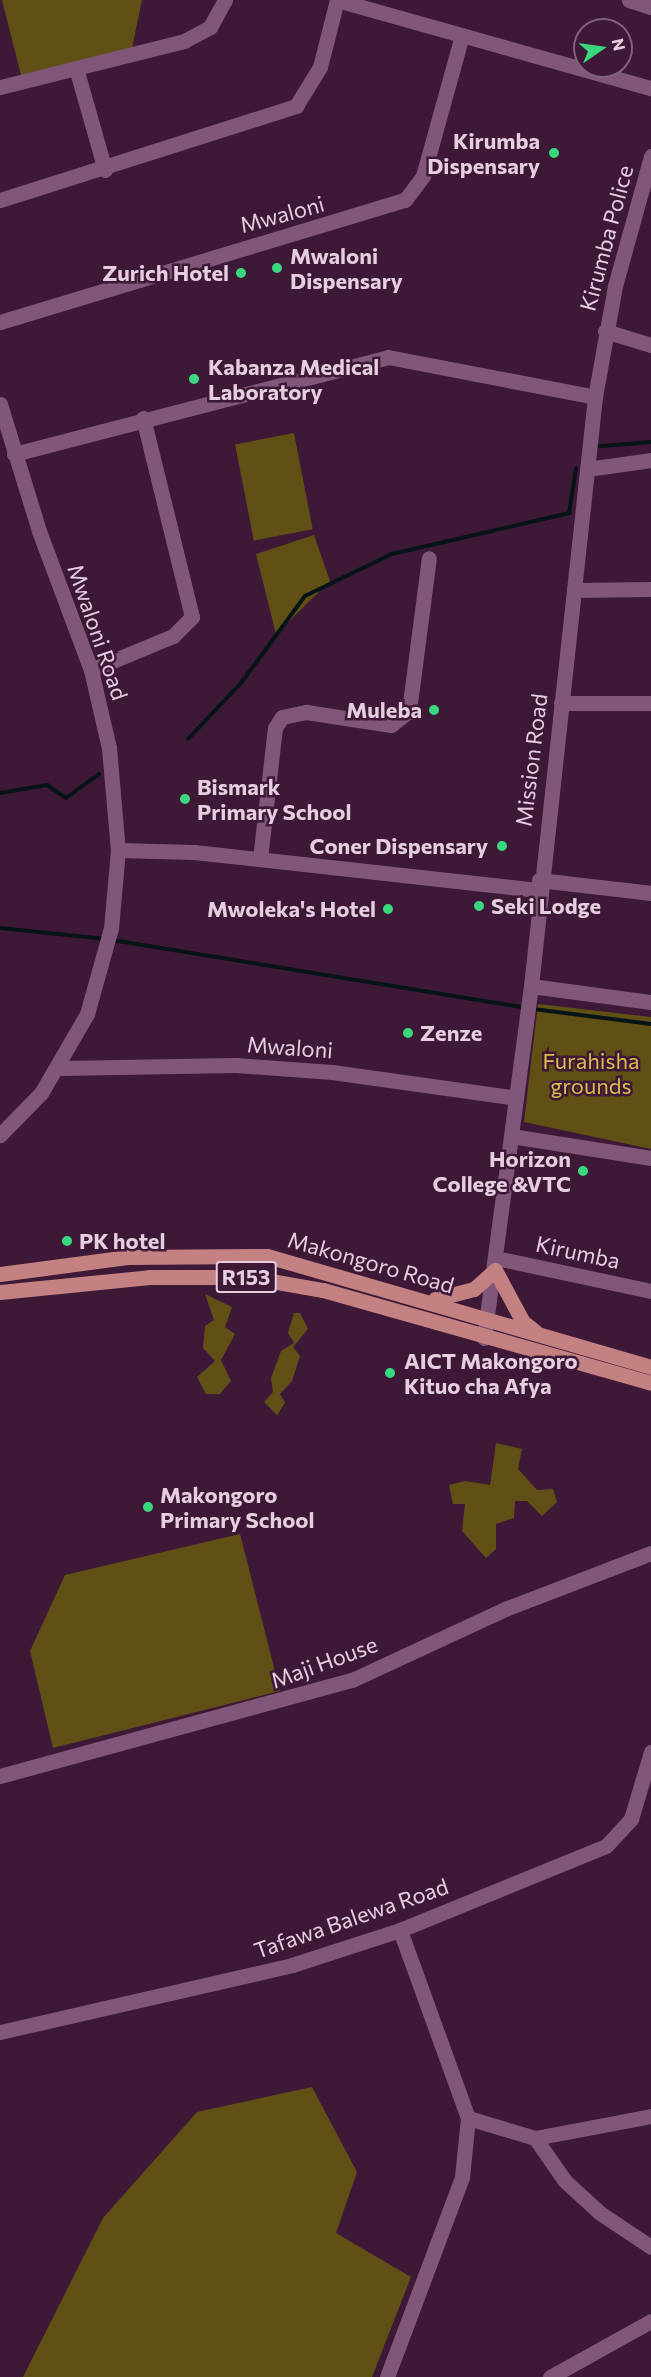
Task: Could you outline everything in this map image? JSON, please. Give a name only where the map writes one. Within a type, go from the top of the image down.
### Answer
[{"type":"main road","name":"Makongoro Road","points":[[0,1274],[127,1257],[267,1256],[432,1300],[544,1338],[651,1367]]},
{"type":"main road","points":[[432,1300],[474,1289],[496,1264],[523,1322],[544,1338]]},
{"type":"main road","name":"Makongoro Road","points":[[0,1292],[149,1277],[249,1277],[323,1290],[484,1338],[651,1383]]},
{"type":"street","points":[[0,87],[184,41],[210,27],[225,0]]},
{"type":"street","points":[[0,200],[105,170],[296,106],[320,67],[337,0],[651,88]]},
{"type":"street","points":[[629,0],[651,7]]},
{"type":"street","name":"Mwaloni","points":[[0,322],[405,200],[423,176],[462,35]]},
{"type":"street","points":[[76,68],[105,170]]},
{"type":"street","name":"Kirumba Police","points":[[605,332],[651,156]]},
{"type":"street","points":[[605,332],[651,345]]},
{"type":"street","name":"Mission Road","points":[[484,1338],[496,1264],[530,992],[538,885],[605,332]]},
{"type":"street","points":[[14,454],[143,418],[388,357],[596,397]]},
{"type":"street","name":"Mwaloni Road","points":[[0,404],[14,454],[91,670],[109,748],[118,850],[111,928],[106,956],[87,1014],[60,1068],[0,1135]]},
{"type":"street","points":[[91,670],[173,636],[192,617],[143,418]]},
{"type":"street","points":[[587,469],[651,460]]},
{"type":"street","points":[[260,859],[275,728],[282,717],[306,712],[391,724],[409,711],[429,558]]},
{"type":"street","points":[[574,590],[651,589]]},
{"type":"street","points":[[561,703],[651,703]]},
{"type":"street","points":[[118,850],[260,859],[538,885],[651,893]]},
{"type":"street","points":[[530,992],[651,1002]]},
{"type":"street","name":"Mwaloni","points":[[60,1068],[248,1066],[332,1072],[516,1098]]},
{"type":"street","points":[[511,1136],[651,1158]]},
{"type":"street","name":"Kirumba","points":[[496,1264],[651,1291]]},
{"type":"street","name":"Maji House","points":[[0,1776],[352,1680],[505,1609],[651,1553]]},
{"type":"street","name":"Tafawa Balewa Road","points":[[0,2032],[292,1965],[400,1930],[606,1846],[631,1819],[651,1752]]},
{"type":"street","points":[[389,2377],[462,2177],[468,2118],[400,1930]]},
{"type":"street","points":[[468,2118],[534,2138],[651,2116]]},
{"type":"street","points":[[534,2138],[565,2181],[600,2213],[651,2247]]},
{"type":"street","points":[[550,2377],[651,2321]]},
{"type":"green space","points":[[2,0],[142,0],[132,48],[21,75]]},
{"type":"green space","points":[[294,433],[313,529],[254,541],[235,444]]},
{"type":"green space","points":[[314,535],[330,581],[276,634],[256,554]]},
{"type":"green space","name":"Furahisha grounds","points":[[538,1004],[651,1017],[651,1149],[524,1122]]},
{"type":"green space","points":[[205,1294],[232,1307],[225,1327],[235,1334],[221,1360],[231,1381],[220,1394],[206,1394],[197,1377],[215,1361],[203,1348],[205,1326],[214,1320]]},
{"type":"green space","points":[[294,1313],[300,1313],[308,1329],[293,1347],[300,1356],[292,1381],[280,1394],[285,1403],[277,1415],[264,1402],[273,1392],[271,1378],[281,1351],[294,1343],[288,1333]]},
{"type":"green space","points":[[496,1443],[522,1449],[518,1469],[537,1490],[553,1489],[557,1502],[542,1516],[527,1501],[515,1501],[514,1518],[496,1524],[496,1549],[486,1558],[462,1531],[465,1504],[453,1504],[449,1485],[465,1481],[490,1485]]},
{"type":"green space","points":[[240,1534],[280,1691],[53,1748],[30,1651],[65,1575]]},
{"type":"green space","points":[[312,2087],[357,2172],[336,2233],[411,2277],[372,2377],[23,2377],[103,2218],[197,2112]]},
{"type":"waterway","points":[[592,447],[651,442]]},
{"type":"waterway","points":[[188,739],[241,683],[305,596],[392,554],[569,513],[576,469]]},
{"type":"waterway","points":[[0,793],[47,785],[66,798],[99,774]]},
{"type":"waterway","points":[[0,928],[105,939]]},
{"type":"waterway","points":[[112,940],[525,1008]]},
{"type":"waterway","points":[[533,1009],[651,1024]]},
{"type":"place","name":"Kirumba Dispensary","points":[[554,153]]},
{"type":"place","name":"Mwaloni Dispensary","points":[[277,268]]},
{"type":"place","name":"Zurich Hotel","points":[[241,273]]},
{"type":"place","name":"Kabanza Medical Laboratory","points":[[194,379]]},
{"type":"place","name":"Muleba","points":[[434,710]]},
{"type":"place","name":"Bismark Primary School","points":[[185,799]]},
{"type":"place","name":"Coner Dispensary","points":[[502,846]]},
{"type":"place","name":"Seki Lodge","points":[[479,906]]},
{"type":"place","name":"Mwoleka's Hotel","points":[[388,909]]},
{"type":"place","name":"Zenze","points":[[408,1033]]},
{"type":"place","name":"Horizon College &VTC","points":[[583,1171]]},
{"type":"place","name":"PK hotel","points":[[67,1241]]},
{"type":"place","name":"AICT Makongoro Kituo cha Afya","points":[[390,1373]]},
{"type":"place","name":"Makongoro Primary School","points":[[148,1507]]}]
